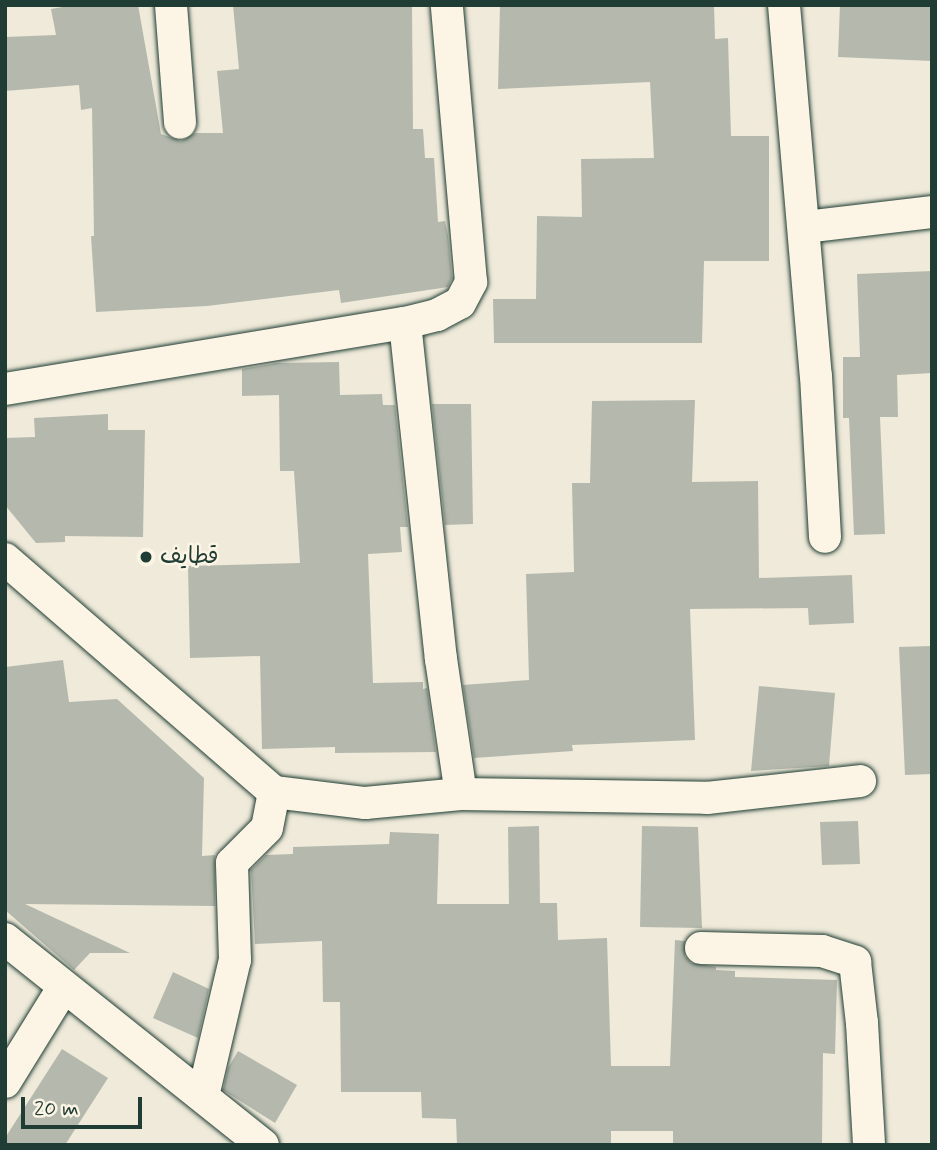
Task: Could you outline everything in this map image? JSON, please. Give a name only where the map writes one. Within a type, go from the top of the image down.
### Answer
[{"type":"street","points":[[171,5],[180,123]]},
{"type":"street","points":[[5,389],[405,323],[437,315],[460,303],[471,282],[447,5]]},
{"type":"street","points":[[784,5],[805,227],[825,537]]},
{"type":"street","points":[[805,227],[932,212]]},
{"type":"street","points":[[405,323],[441,659],[461,794]]},
{"type":"street","points":[[5,559],[274,792],[365,803],[461,794],[706,798],[860,781]]},
{"type":"street","points":[[203,1097],[234,960],[232,863],[267,828],[274,792]]},
{"type":"street","points":[[5,939],[63,988],[263,1145]]},
{"type":"street","points":[[701,948],[822,951],[855,961],[862,1023],[869,1145]]},
{"type":"street","points":[[5,1082],[63,988]]},
{"type":"building","points":[[74,5],[138,5],[161,134],[181,141],[195,133],[223,133],[217,71],[239,69],[233,5],[412,5],[413,129],[423,129],[425,158],[434,158],[438,222],[445,221],[448,235],[452,278],[448,287],[341,303],[339,290],[207,306],[96,312],[91,236],[94,236],[92,108],[81,110],[79,85],[5,91],[5,37],[56,35],[51,9]]},
{"type":"building","points":[[500,5],[714,5],[715,39],[728,38],[731,136],[769,136],[769,261],[704,261],[702,343],[494,343],[493,299],[536,299],[537,216],[582,217],[581,159],[654,158],[650,82],[498,89]]},
{"type":"building","points":[[840,5],[932,5],[932,61],[838,57]]},
{"type":"building","points":[[932,271],[932,373],[897,375],[898,417],[880,417],[885,534],[854,535],[849,418],[843,418],[843,357],[860,357],[857,274]]},
{"type":"building","points":[[339,362],[340,395],[382,394],[383,405],[395,405],[408,527],[400,527],[402,552],[368,554],[373,683],[423,682],[423,689],[427,688],[436,752],[335,753],[335,747],[262,749],[260,656],[190,658],[188,566],[300,563],[294,471],[280,471],[279,395],[242,396],[242,369],[277,363]]},
{"type":"building","points":[[695,400],[692,482],[758,481],[759,578],[852,575],[854,623],[809,625],[808,608],[690,609],[695,740],[572,745],[573,751],[474,758],[463,685],[529,680],[526,574],[574,572],[572,483],[590,483],[592,401]]},
{"type":"building","points":[[432,404],[471,404],[473,524],[445,525]]},
{"type":"building","points":[[108,414],[108,430],[145,430],[143,537],[65,536],[65,542],[36,543],[5,505],[5,438],[35,437],[34,418]]},
{"type":"building","points":[[932,646],[932,774],[905,775],[899,647]]},
{"type":"building","points":[[63,660],[69,702],[117,699],[204,778],[202,856],[215,855],[215,906],[25,904],[130,953],[90,953],[74,970],[5,910],[5,667]]},
{"type":"building","points":[[759,686],[835,693],[829,766],[751,771]]},
{"type":"building","points":[[858,821],[860,864],[822,865],[820,822]]},
{"type":"building","points":[[539,826],[540,903],[557,903],[558,940],[607,938],[611,1066],[670,1066],[675,940],[685,941],[685,956],[691,963],[716,967],[716,970],[735,971],[735,977],[837,980],[835,1054],[823,1053],[822,1145],[673,1145],[673,1131],[611,1131],[611,1145],[457,1145],[456,1119],[422,1118],[421,1092],[341,1092],[340,1002],[323,1002],[322,941],[255,944],[251,870],[266,855],[293,854],[293,847],[389,844],[390,832],[439,834],[437,904],[509,904],[508,827]]},
{"type":"building","points":[[642,826],[698,827],[702,928],[640,927]]},
{"type":"building","points":[[173,972],[209,989],[198,1038],[153,1018]]},
{"type":"building","points":[[62,1049],[108,1078],[65,1145],[5,1145],[5,1138]]},
{"type":"building","points":[[238,1051],[297,1085],[275,1123],[223,1090],[228,1068]]},
{"type":"place","name":"قطايف","points":[[146,557]]}]
